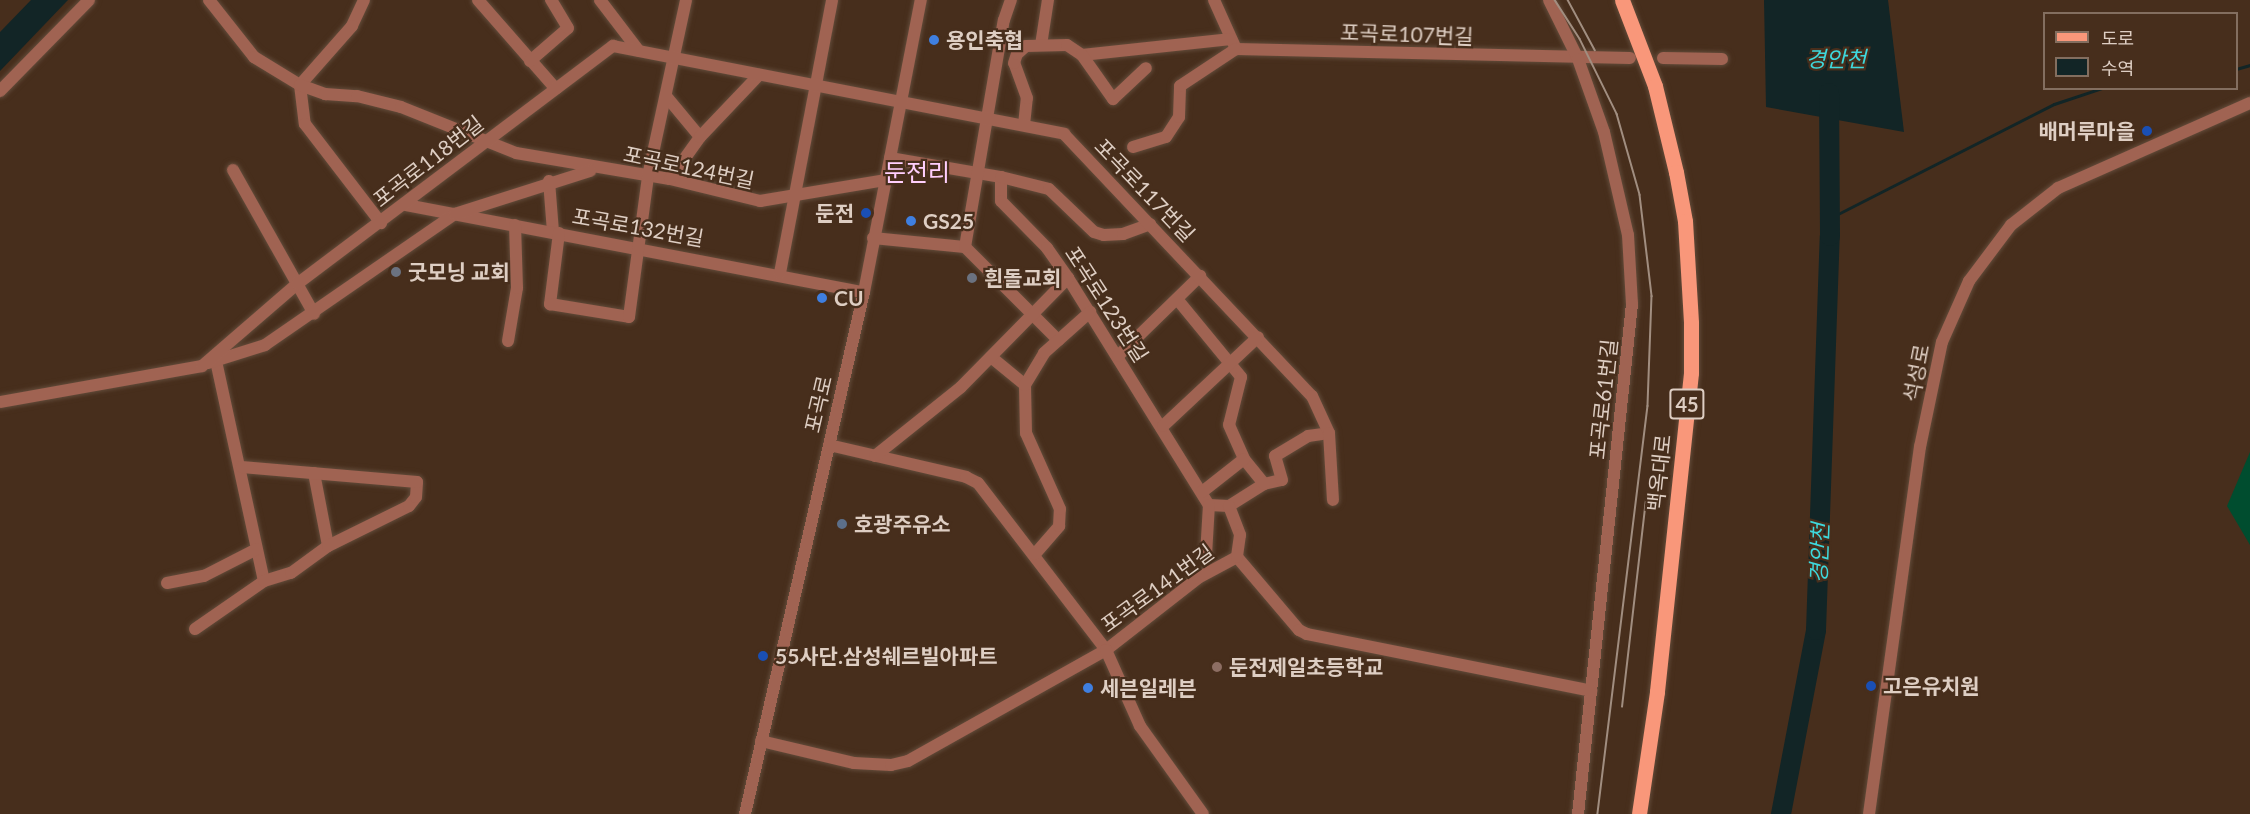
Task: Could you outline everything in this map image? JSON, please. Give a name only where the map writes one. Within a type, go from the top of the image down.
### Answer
[{"type":"main road","name":"백옥대로","points":[[1622,0],[1655,86],[1674,161],[1685,221],[1690,323],[1691,373],[1658,692],[1639,814]]},
{"type":"street","points":[[0,91],[89,0]]},
{"type":"street","name":"포곡로124번길","points":[[210,0],[254,57],[300,85],[325,94],[357,96],[401,107],[516,153],[670,179],[760,201],[886,180]]},
{"type":"street","points":[[364,0],[352,26],[300,85],[305,124],[381,223]]},
{"type":"street","points":[[478,0],[556,89]]},
{"type":"street","points":[[530,61],[568,28],[551,0]]},
{"type":"street","points":[[600,0],[639,51]]},
{"type":"street","points":[[549,181],[556,233],[550,304],[629,317],[648,176],[686,0]]},
{"type":"street","points":[[780,273],[832,0]]},
{"type":"street","name":"포곡로","points":[[745,814],[864,292],[921,0]]},
{"type":"street","points":[[965,247],[1004,20],[1011,0]]},
{"type":"street","points":[[1041,45],[1048,0]]},
{"type":"street","points":[[1133,147],[1166,137],[1179,117],[1180,86],[1234,44],[1214,0]]},
{"type":"street","name":"포곡로61번길","points":[[1549,0],[1578,59],[1616,181],[1628,235],[1632,304],[1578,814]]},
{"type":"street","name":"포곡로107번길","points":[[1082,55],[1234,44],[1578,59],[1630,58]]},
{"type":"street","points":[[1024,125],[1027,98],[1014,63],[1017,54],[1026,46],[1067,45],[1082,55],[1113,99],[1146,68]]},
{"type":"street","name":"포곡로118번길","points":[[202,366],[297,284],[406,205],[485,141],[613,46],[900,104]]},
{"type":"street","points":[[1663,58],[1722,59]]},
{"type":"street","points":[[670,179],[700,137],[759,75]]},
{"type":"street","points":[[666,96],[700,137]]},
{"type":"street","name":"석성로","points":[[1869,814],[1920,447],[1942,342],[1969,280],[2011,225],[2058,188],[2250,103]]},
{"type":"street","name":"포곡로117번길","points":[[900,104],[988,118],[1064,134],[1312,396],[1329,433]]},
{"type":"street","points":[[890,158],[978,172],[1049,189],[1094,232],[1104,235],[1123,234],[1150,224]]},
{"type":"street","points":[[0,402],[202,366],[265,345],[314,314],[455,214],[549,181],[600,169]]},
{"type":"street","points":[[233,170],[314,314]]},
{"type":"street","name":"포곡로123번길","points":[[1001,177],[1001,201],[1047,248],[1068,278],[1163,426],[1209,505]]},
{"type":"street","name":"포곡로132번길","points":[[406,205],[780,273],[864,292]]},
{"type":"street","points":[[508,341],[517,288],[515,225]]},
{"type":"street","points":[[873,238],[965,247],[1058,340]]},
{"type":"street","points":[[1118,356],[1200,276]]},
{"type":"street","points":[[875,456],[961,387],[1031,313],[1068,278]]},
{"type":"street","points":[[1177,299],[1241,377],[1229,425],[1245,459],[1263,484]]},
{"type":"street","points":[[1035,554],[1059,526],[1060,509],[1026,433],[1025,385],[1031,368],[1090,312]]},
{"type":"street","points":[[1163,426],[1258,337]]},
{"type":"street","points":[[990,357],[1025,385]]},
{"type":"street","points":[[216,361],[242,467],[264,581]]},
{"type":"street","points":[[1206,555],[1209,505],[1229,506],[1263,484],[1282,480],[1284,474],[1275,456],[1281,450],[1308,436],[1329,433],[1333,500]]},
{"type":"street","name":"포곡로141번길","points":[[829,445],[966,477],[978,483],[1035,554],[1106,650],[1198,578],[1236,557],[1299,630],[1307,634],[1592,691]]},
{"type":"street","points":[[1202,492],[1245,459]]},
{"type":"street","points":[[195,629],[264,581],[291,573],[328,546],[409,506],[416,497],[417,482],[242,467]]},
{"type":"street","points":[[314,473],[328,546]]},
{"type":"street","points":[[1229,506],[1240,535],[1236,557]]},
{"type":"street","points":[[167,583],[204,576],[256,549]]},
{"type":"street","points":[[761,741],[854,763],[891,765],[908,761],[1106,650],[1140,726],[1203,814]]},
{"type":"green space","points":[[2250,452],[2250,545],[2227,506]]},
{"type":"water","points":[[31,0],[68,0],[0,71],[0,32]]},
{"type":"water","name":"경안천","points":[[1764,0],[1888,0],[1904,132],[1766,107]]},
{"type":"waterway","points":[[2238,68],[2250,65]]},
{"type":"waterway","points":[[1830,218],[2054,104],[2096,90]]},
{"type":"waterway","name":"경안천","points":[[1781,814],[1816,630],[1830,236],[1829,93]]},
{"type":"tram line","points":[[1555,0],[1580,39],[1617,114],[1640,195],[1652,296],[1648,406],[1598,814]]},
{"type":"tram line","points":[[1568,0],[1595,50]]},
{"type":"tram line","points":[[1622,707],[1646,499]]},
{"type":"place","name":"용인축협","points":[[934,40]]},
{"type":"place","name":"배머루마을","points":[[2147,131]]},
{"type":"place","name":"둔전","points":[[866,213]]},
{"type":"place","name":"GS25","points":[[911,221]]},
{"type":"place","name":"굿모닝 교회","points":[[396,272]]},
{"type":"place","name":"흰돌교회","points":[[972,278]]},
{"type":"place","name":"CU","points":[[822,298]]},
{"type":"place","name":"호광주유소","points":[[842,524]]},
{"type":"place","name":"55사단.삼성쉐르빌아파트","points":[[763,656]]},
{"type":"place","name":"둔전제일초등학교","points":[[1217,667]]},
{"type":"place","name":"고은유치원","points":[[1871,686]]},
{"type":"place","name":"세븐일레븐","points":[[1088,688]]},
{"type":"district","name":"둔전리","points":[[917,172]]}]
